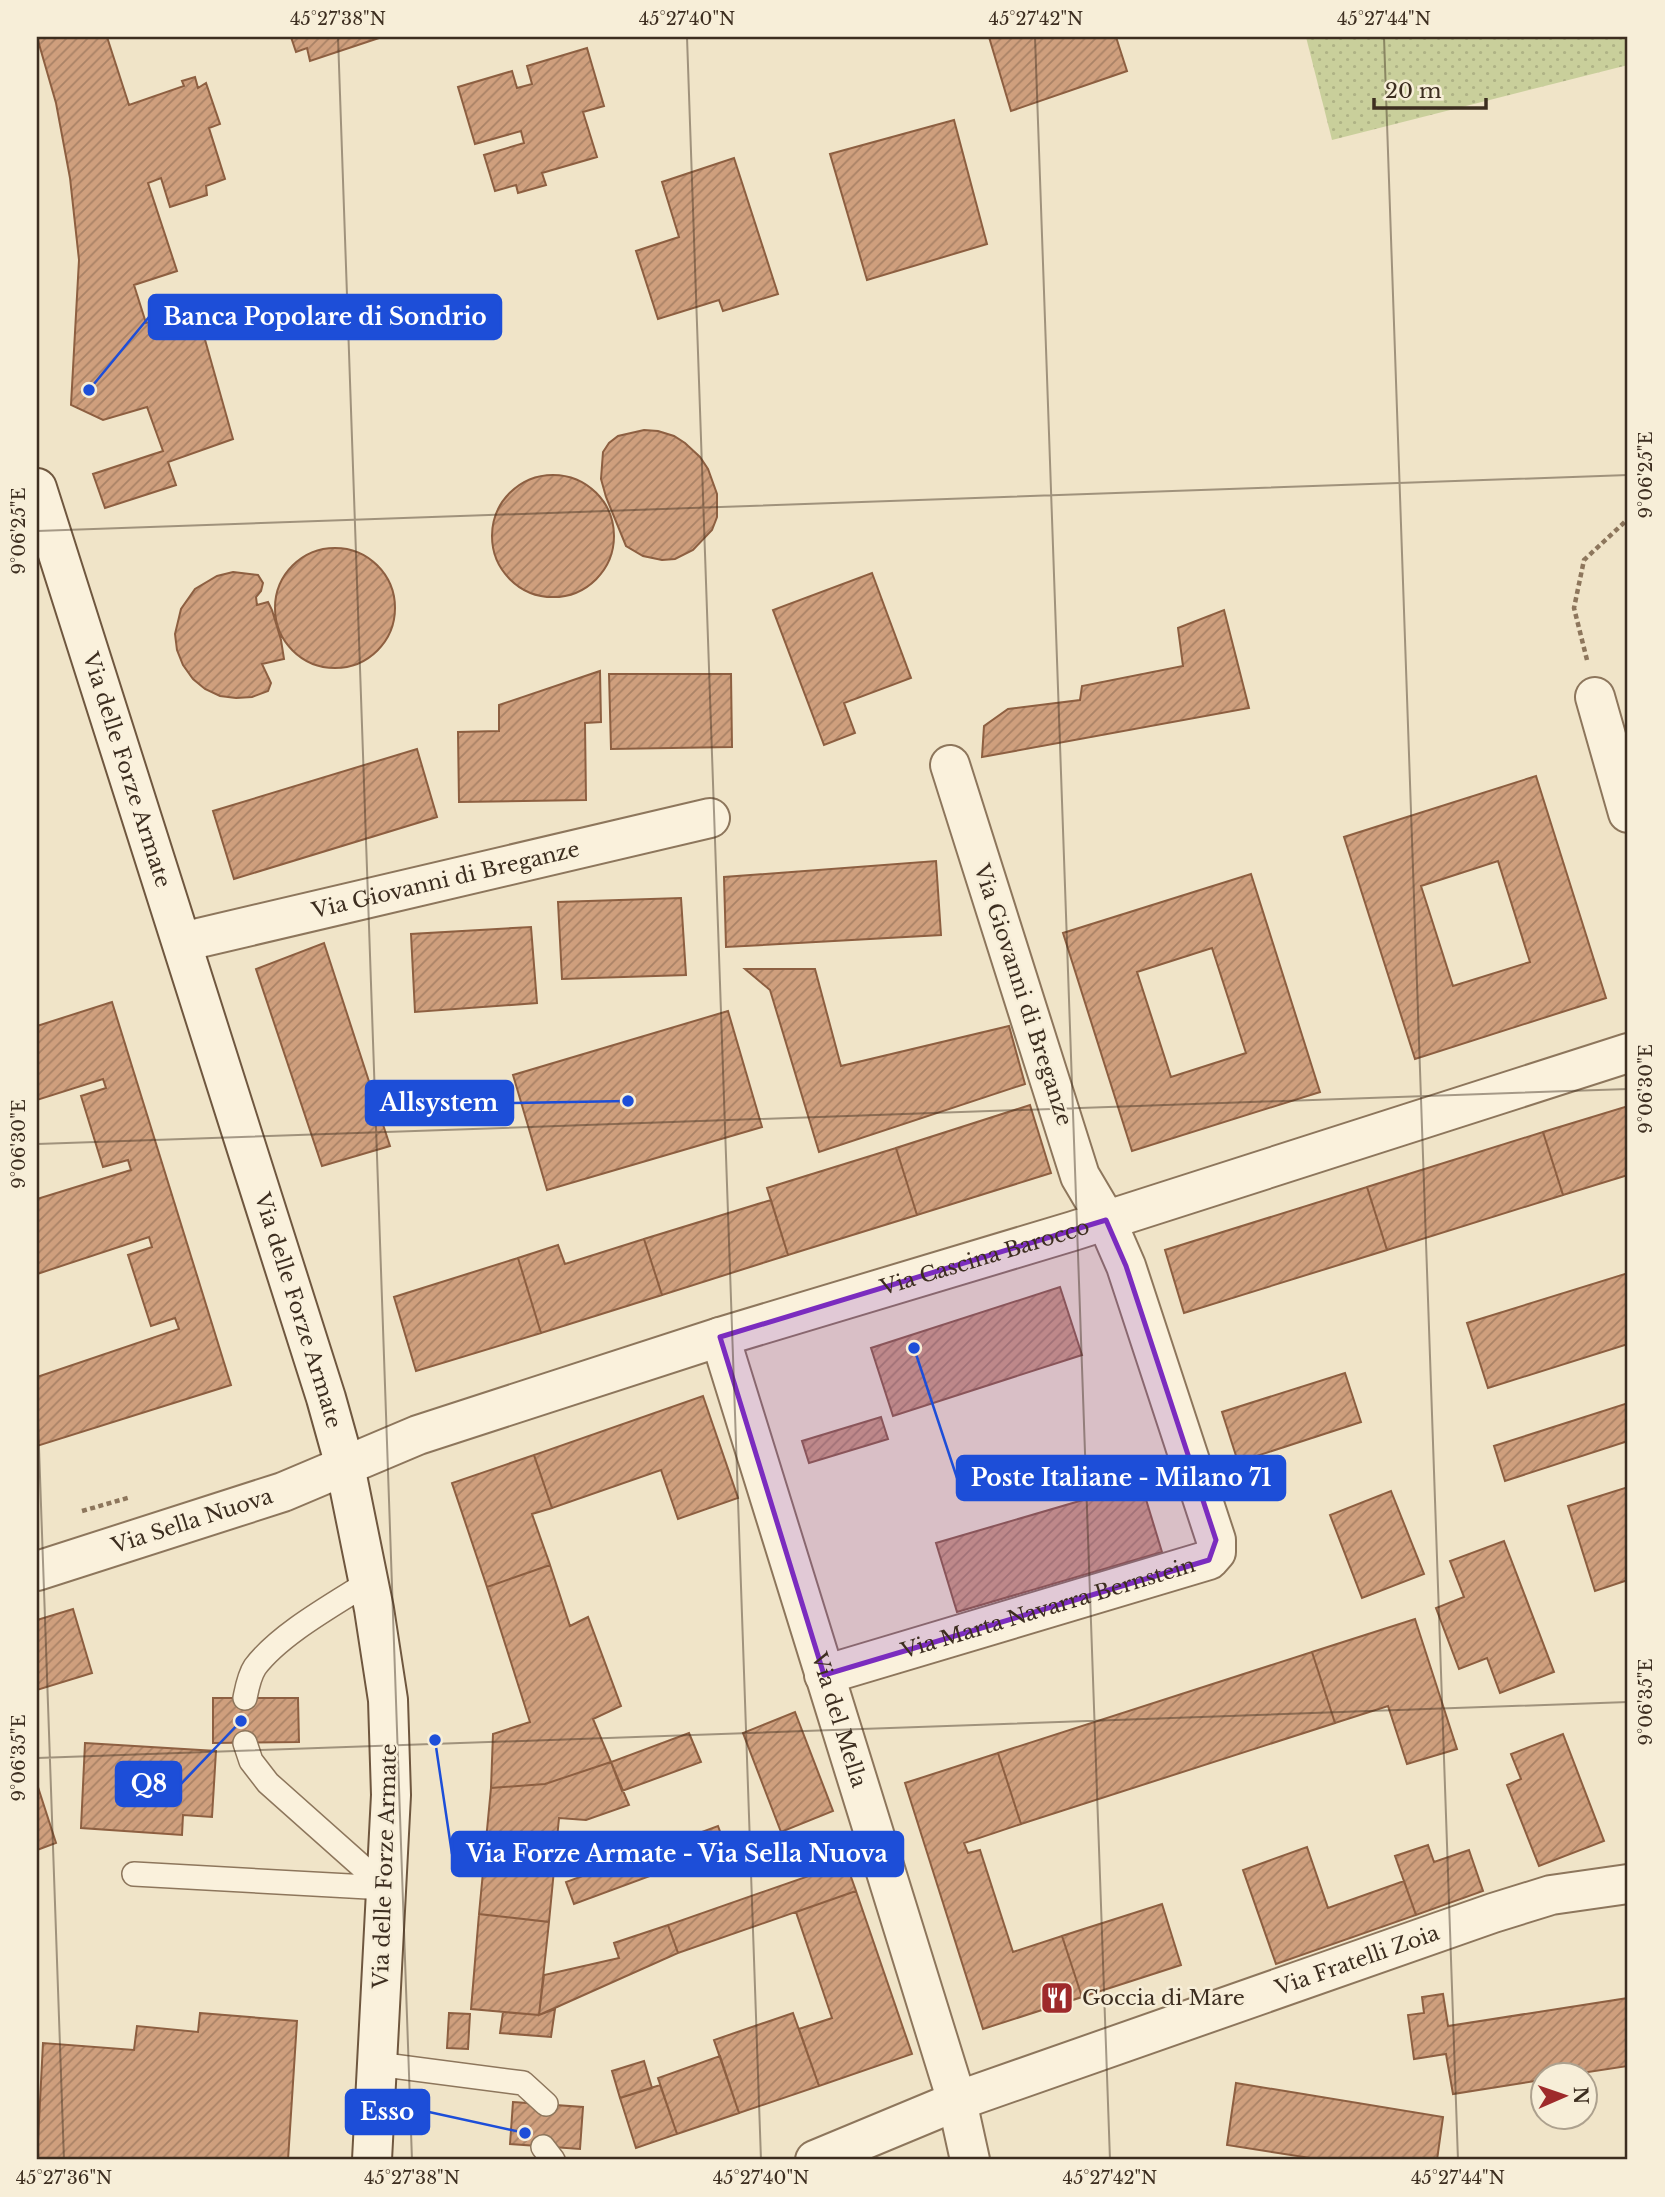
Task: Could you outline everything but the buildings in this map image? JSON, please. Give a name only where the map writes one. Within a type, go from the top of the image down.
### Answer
[{"type":"street","name":"Via delle Forze Armate","points":[[37,488],[322,1385],[345,1466],[369,1582],[388,1700],[391,1795],[372,2160]]},
{"type":"street","points":[[1595,696],[1628,813]]},
{"type":"street","name":"Via Giovanni di Breganze","points":[[950,765],[1080,1176],[1106,1220]]},
{"type":"street","name":"Via Giovanni di Breganze","points":[[182,942],[710,818]]},
{"type":"street","name":"Via Cascina Barocco","points":[[345,1466],[418,1434],[720,1337],[1106,1220],[1628,1054]]},
{"type":"street","name":"Via Marta Navarra Bernstein","points":[[824,1675],[1209,1560],[1216,1552],[1216,1540],[1126,1266],[1106,1220]]},
{"type":"street","name":"Via del Mella","points":[[720,1337],[957,2101],[971,2160]]},
{"type":"street","name":"Via Sella Nuova","points":[[37,1571],[283,1492],[345,1466]]},
{"type":"street","name":"Via Fratelli Zoia","points":[[815,2160],[957,2101],[1493,1913],[1550,1895],[1628,1884]]},
{"type":"lane","points":[[244,1698],[254,1669],[272,1648],[302,1625],[369,1582]]},
{"type":"lane","points":[[245,1743],[251,1762],[268,1783],[386,1888]]},
{"type":"lane","points":[[134,1874],[386,1888]]},
{"type":"lane","points":[[377,2064],[523,2083],[545,2104]]},
{"type":"path","points":[[1595,696],[1574,608],[1584,560],[1628,519]]},
{"type":"path","points":[[82,1511],[138,1495]]},
{"type":"highlighted area","points":[[1106,1220],[1126,1266],[1216,1540],[1209,1560],[824,1675],[720,1337]]},
{"type":"green space","points":[[1306,37],[1628,37],[1628,65],[1332,140]]},
{"type":"place","name":"Banca Popolare di Sondrio","points":[[89,390]]},
{"type":"place","name":"Allsystem","points":[[628,1101]]},
{"type":"place","name":"Poste Italiane - Milano 71","points":[[914,1348]]},
{"type":"place","name":"Q8","points":[[241,1721]]},
{"type":"place","name":"Via Forze Armate - Via Sella Nuova","points":[[435,1740]]},
{"type":"place","name":"Goccia di Mare","points":[[1057,1998]]},
{"type":"place","name":"Esso","points":[[525,2133]]}]
